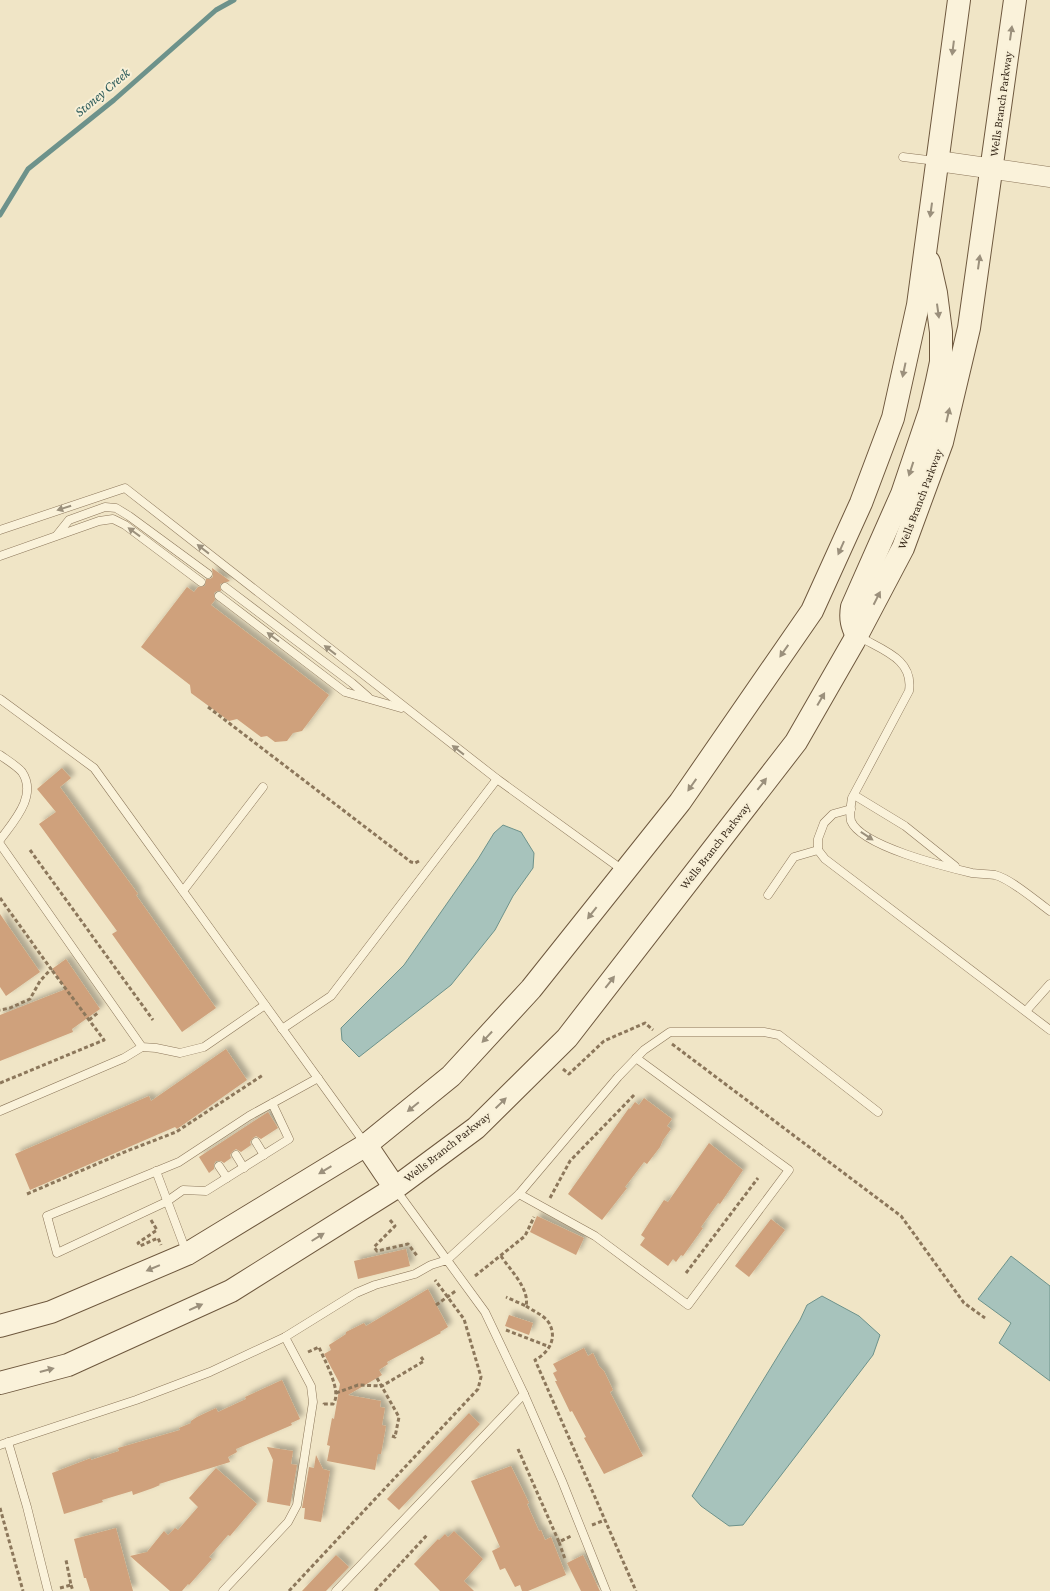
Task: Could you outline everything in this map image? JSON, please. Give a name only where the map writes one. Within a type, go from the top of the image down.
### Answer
[{"type":"main road","points":[[0,1334],[187,1254],[366,1145],[451,1076],[531,989],[680,802],[812,611],[861,503],[893,418],[918,305],[959,0]]},
{"type":"main road","name":"Wells Branch Parkway","points":[[0,1383],[68,1365],[231,1291],[395,1188],[476,1128],[567,1038],[796,742],[857,636],[902,548],[942,442],[969,328],[993,168],[1015,0]]},
{"type":"main road","points":[[857,636],[852,627],[850,616],[852,608],[902,494],[930,411],[941,362],[941,332],[936,294],[926,246]]},
{"type":"main road","points":[[366,1145],[395,1188]]},
{"type":"main road","points":[[0,1326],[51,1312]]},
{"type":"street","points":[[938,161],[1050,177]]},
{"type":"lane","points":[[903,157],[938,161]]},
{"type":"lane","points":[[0,530],[126,488],[406,709],[497,779],[624,872]]},
{"type":"lane","points":[[57,536],[69,520],[105,507],[116,508],[130,516],[208,574]]},
{"type":"lane","points":[[0,556],[99,521],[113,519],[125,525],[201,582]]},
{"type":"lane","points":[[225,587],[352,682],[372,700]]},
{"type":"lane","points":[[219,596],[346,692],[406,709]]},
{"type":"lane","points":[[857,636],[895,657],[906,667],[910,682],[909,691],[854,795],[850,809],[852,821],[858,830],[868,838],[891,850],[974,873],[996,875],[1005,879],[1050,911]]},
{"type":"lane","points":[[0,700],[94,768],[366,1145]]},
{"type":"lane","points":[[0,755],[21,771],[27,784],[24,806],[0,840]]},
{"type":"lane","points":[[282,1029],[331,996],[497,779]]},
{"type":"lane","points":[[183,891],[263,787]]},
{"type":"lane","points":[[854,795],[905,826],[959,869]]},
{"type":"lane","points":[[850,809],[833,814],[824,823],[818,839],[818,850],[825,859],[1050,1030]]},
{"type":"lane","points":[[0,844],[142,1047]]},
{"type":"lane","points":[[768,895],[794,857],[818,850]]},
{"type":"lane","points":[[1026,1011],[1050,984]]},
{"type":"lane","points":[[0,1111],[124,1058],[142,1047],[180,1053],[204,1047],[265,1005]]},
{"type":"lane","points":[[48,1591],[27,1507],[4,1443],[136,1400],[210,1372],[285,1337],[356,1293],[375,1285],[415,1274],[431,1265],[447,1260],[519,1194],[636,1058],[670,1032],[764,1032],[779,1035],[878,1112]]},
{"type":"lane","points":[[519,1194],[595,1236],[688,1305],[789,1170],[636,1058]]},
{"type":"lane","points":[[272,1103],[290,1139],[206,1191],[183,1190],[166,1202],[57,1253],[47,1216],[179,1162],[224,1137],[272,1103],[318,1078]]},
{"type":"lane","points":[[256,1142],[264,1155]]},
{"type":"lane","points":[[236,1155],[244,1168]]},
{"type":"lane","points":[[220,1166],[227,1178]]},
{"type":"lane","points":[[156,1171],[187,1254]]},
{"type":"lane","points":[[395,1188],[484,1312],[524,1394],[562,1481],[606,1591]]},
{"type":"lane","points":[[224,1591],[288,1522],[297,1505],[314,1402],[311,1386],[285,1337]]},
{"type":"lane","points":[[336,1591],[524,1394]]},
{"type":"path","points":[[208,707],[412,862],[415,863],[422,858]]},
{"type":"path","points":[[30,850],[153,1020]]},
{"type":"path","points":[[0,898],[104,1040],[0,1084]]},
{"type":"path","points":[[0,1010],[10,1008],[30,999],[40,981],[51,969]]},
{"type":"path","points":[[89,1020],[99,1012]]},
{"type":"path","points":[[563,1069],[569,1074],[604,1041],[644,1023],[901,1216],[964,1303],[985,1318]]},
{"type":"path","points":[[26,1194],[176,1132],[263,1075]]},
{"type":"path","points":[[550,1198],[570,1161],[635,1094]]},
{"type":"path","points":[[686,1273],[758,1178]]},
{"type":"path","points":[[149,1216],[157,1230],[138,1242],[140,1246],[158,1238],[161,1246]]},
{"type":"path","points":[[475,1276],[525,1236],[534,1217]]},
{"type":"path","points":[[390,1220],[395,1226],[374,1246],[377,1252],[408,1244],[418,1257]]},
{"type":"path","points":[[500,1256],[526,1292],[528,1300],[526,1306]]},
{"type":"path","points":[[289,1591],[478,1389],[480,1377],[464,1319],[434,1280]]},
{"type":"path","points":[[436,1304],[458,1290]]},
{"type":"path","points":[[506,1297],[526,1306],[543,1317],[549,1324],[552,1342],[544,1355],[535,1360],[636,1591]]},
{"type":"path","points":[[506,1330],[550,1347]]},
{"type":"path","points":[[336,1393],[358,1385],[382,1386],[424,1361],[421,1357]]},
{"type":"path","points":[[377,1378],[399,1417],[395,1437],[392,1436]]},
{"type":"path","points":[[518,1449],[566,1558]]},
{"type":"path","points":[[0,1508],[23,1591]]},
{"type":"path","points":[[592,1525],[605,1520]]},
{"type":"path","points":[[375,1591],[427,1535]]},
{"type":"path","points":[[559,1542],[572,1536]]},
{"type":"path","points":[[66,1560],[73,1591]]},
{"type":"path","points":[[60,1588],[71,1585]]},
{"type":"water","points":[[503,825],[521,832],[534,853],[533,868],[513,896],[495,930],[451,985],[359,1057],[342,1040],[341,1028],[404,965],[494,833]]},
{"type":"water","points":[[1011,1256],[1050,1286],[1050,1381],[999,1343],[1011,1323],[978,1299]]},
{"type":"water","points":[[822,1296],[859,1316],[880,1335],[873,1355],[743,1525],[729,1526],[701,1506],[692,1496],[800,1320],[807,1305]]},
{"type":"building","points":[[212,568],[230,581],[220,584],[221,591],[214,593],[215,600],[211,605],[329,695],[302,731],[293,733],[287,741],[275,742],[267,736],[261,737],[237,719],[229,721],[191,693],[190,685],[141,647],[187,587],[194,592],[198,587],[205,586],[206,579],[213,577]]},
{"type":"building","points":[[62,768],[71,778],[60,787],[138,894],[136,895],[216,1008],[182,1032],[112,934],[117,931],[39,824],[56,812],[37,789]]},
{"type":"building","points":[[0,914],[40,972],[6,996],[0,987]]},
{"type":"building","points":[[66,959],[100,1009],[72,1029],[73,1032],[0,1061],[0,1015],[66,989],[52,969]]},
{"type":"building","points":[[226,1049],[247,1080],[177,1129],[175,1127],[30,1190],[15,1154],[149,1096],[151,1101]]},
{"type":"building","points":[[644,1098],[672,1119],[667,1126],[671,1129],[660,1147],[647,1164],[644,1162],[602,1220],[568,1194],[629,1108],[635,1102],[639,1105]]},
{"type":"building","points":[[268,1112],[278,1128],[261,1139],[256,1136],[250,1142],[251,1145],[241,1152],[236,1149],[233,1151],[230,1155],[231,1158],[224,1163],[216,1161],[214,1169],[209,1173],[199,1157]]},
{"type":"building","points":[[709,1143],[743,1170],[720,1204],[718,1203],[701,1227],[703,1228],[683,1256],[681,1255],[676,1262],[673,1259],[668,1266],[640,1245],[645,1238],[641,1235],[664,1200],[668,1202]]},
{"type":"building","points":[[537,1216],[584,1238],[576,1255],[530,1232]]},
{"type":"building","points":[[771,1219],[785,1230],[749,1277],[735,1266]]},
{"type":"building","points":[[406,1249],[410,1266],[358,1279],[354,1261]]},
{"type":"building","points":[[428,1289],[448,1327],[441,1333],[387,1362],[388,1364],[379,1370],[382,1375],[348,1395],[381,1401],[380,1407],[385,1408],[382,1425],[386,1426],[381,1454],[378,1454],[375,1470],[327,1461],[330,1446],[327,1445],[340,1384],[324,1354],[331,1350],[329,1345],[346,1334],[346,1332],[364,1323],[366,1326]]},
{"type":"building","points":[[509,1315],[533,1323],[529,1335],[505,1326]]},
{"type":"building","points":[[584,1348],[588,1356],[593,1353],[599,1366],[604,1371],[613,1390],[610,1392],[643,1456],[604,1474],[584,1438],[586,1437],[572,1411],[570,1412],[553,1373],[557,1371],[553,1364]]},
{"type":"building","points":[[282,1380],[300,1419],[291,1423],[292,1425],[236,1449],[237,1452],[228,1457],[230,1462],[159,1484],[133,1495],[132,1491],[64,1514],[52,1473],[91,1458],[91,1460],[119,1451],[118,1448],[180,1430],[179,1428],[191,1423],[197,1417],[216,1408],[218,1412]]},
{"type":"building","points":[[469,1413],[480,1424],[399,1510],[387,1499]]},
{"type":"building","points":[[267,1447],[293,1451],[291,1464],[297,1465],[290,1506],[267,1502],[273,1460]]},
{"type":"building","points":[[316,1455],[323,1469],[330,1471],[321,1522],[304,1519],[305,1508],[302,1508],[309,1467],[314,1468]]},
{"type":"building","points":[[511,1466],[529,1503],[527,1504],[539,1531],[541,1530],[545,1540],[551,1537],[566,1575],[528,1591],[522,1591],[520,1585],[515,1587],[505,1568],[500,1570],[492,1551],[500,1547],[471,1481]]},
{"type":"building","points":[[216,1468],[257,1504],[209,1557],[212,1559],[189,1585],[182,1591],[170,1591],[130,1556],[147,1552],[164,1531],[168,1535],[175,1528],[178,1530],[198,1507],[189,1498]]},
{"type":"building","points":[[116,1528],[133,1591],[90,1591],[86,1578],[84,1578],[74,1539]]},
{"type":"building","points":[[454,1531],[483,1559],[464,1581],[474,1591],[440,1591],[414,1564],[438,1539],[445,1534],[448,1537]]},
{"type":"building","points":[[336,1555],[349,1567],[326,1591],[302,1591]]},
{"type":"building","points":[[583,1555],[600,1591],[581,1591],[567,1563]]},
{"type":"waterway","name":"Stoney Creek","points":[[0,215],[28,169],[114,100],[216,10],[234,0]]}]
